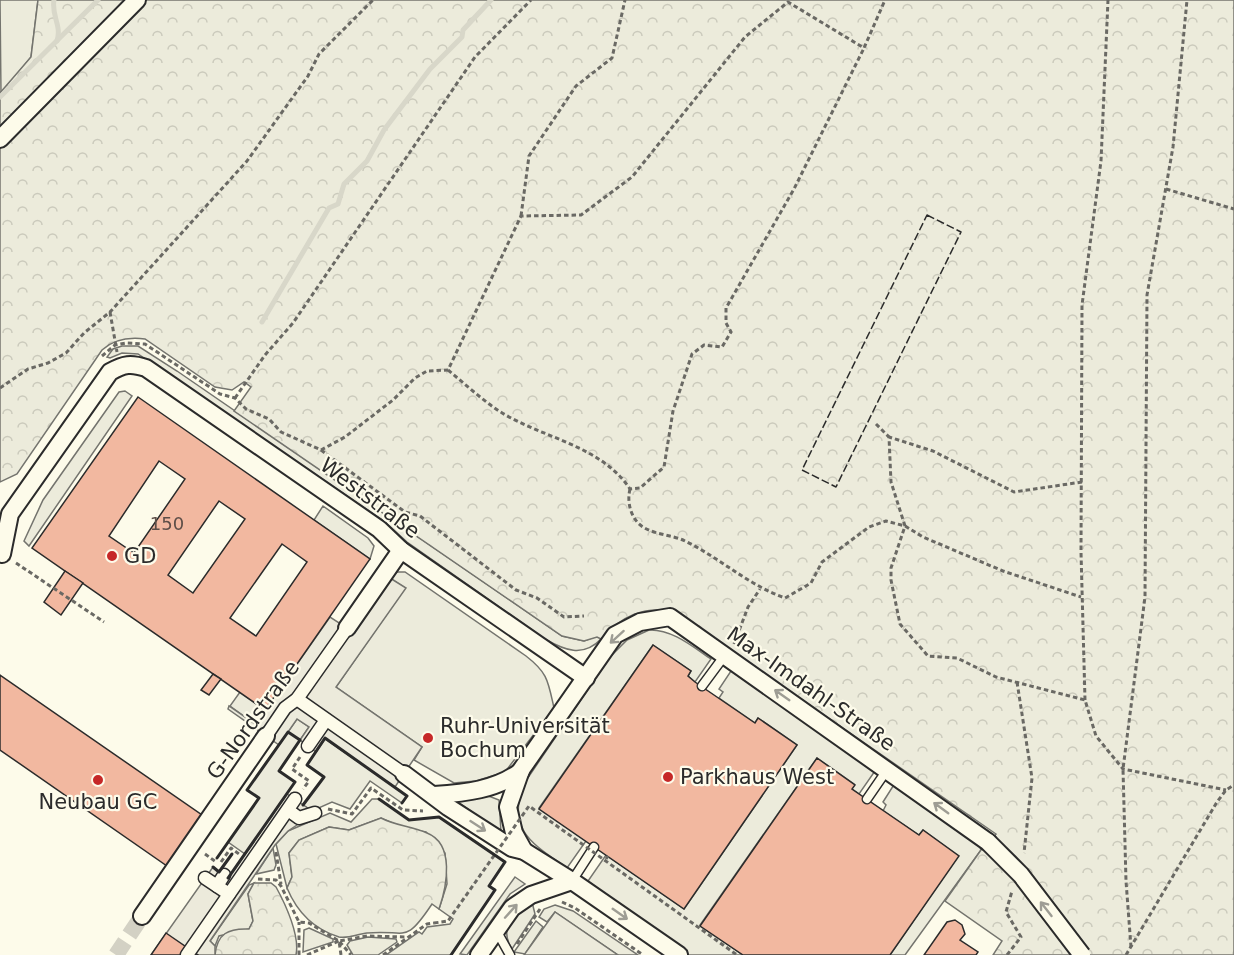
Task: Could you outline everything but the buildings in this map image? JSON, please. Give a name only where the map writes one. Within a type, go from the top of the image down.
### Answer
[{"type":"street","points":[[0,139],[137,0]]},
{"type":"street","name":"Weststraße","points":[[123,365],[134,364],[146,368],[379,529],[400,550],[586,678]]},
{"type":"street","points":[[1,553],[5,510],[110,372],[123,365]]},
{"type":"street","name":"G-Nordstraße","points":[[142,916],[285,708],[297,699],[400,550]]},
{"type":"street","name":"Max-Imdahl-Straße","points":[[524,851],[514,833],[508,807],[521,770],[615,635],[640,622],[670,617],[988,842],[1020,875],[1082,955]]},
{"type":"street","points":[[297,699],[448,807],[512,848],[524,851],[572,881],[679,955]]},
{"type":"street","points":[[308,746],[326,720]]},
{"type":"street","name":"Max-Imdahl-Straße","points":[[434,795],[464,794],[506,782],[521,770]]},
{"type":"street","points":[[187,955],[228,894],[248,876],[299,794]]},
{"type":"street","points":[[288,810],[299,818],[315,813]]},
{"type":"street","points":[[205,878],[221,881],[228,894]]},
{"type":"street","points":[[479,955],[512,908],[541,901],[572,881]]},
{"type":"lane","points":[[702,686],[726,656]]},
{"type":"lane","points":[[867,799],[888,770]]},
{"type":"lane","points":[[572,881],[594,847]]},
{"type":"lane","points":[[496,930],[510,955]]},
{"type":"path","points":[[0,388],[28,369],[48,363],[66,353],[84,333],[110,312],[247,161],[308,76],[320,54],[373,0]]},
{"type":"path","points":[[531,0],[475,57],[293,323],[265,355],[235,398],[246,409],[269,419],[281,432],[321,450],[405,512],[420,516],[516,590],[537,598],[564,617],[584,616]]},
{"type":"path","points":[[448,370],[520,216],[529,156],[576,86],[612,58],[625,0]]},
{"type":"path","points":[[630,489],[640,488],[664,467],[673,411],[692,354],[704,345],[722,347],[731,332],[726,323],[726,309],[794,189],[864,48],[885,0]]},
{"type":"path","points":[[1108,0],[1101,161],[1083,305],[1081,597],[1085,700],[1096,736],[1123,769],[1226,790]]},
{"type":"path","points":[[1131,948],[1125,881],[1123,769],[1145,597],[1147,295],[1173,147],[1187,0]]},
{"type":"path","points":[[520,216],[581,215],[632,177],[745,37],[788,2],[864,48]]},
{"type":"path","points":[[1166,189],[1234,209]]},
{"type":"path","points":[[110,312],[117,351],[123,365]]},
{"type":"path","points":[[321,450],[361,425],[393,400],[415,378],[427,372],[448,370],[500,411],[601,461],[622,478],[630,489]]},
{"type":"path","points":[[876,424],[889,437],[933,451],[1014,492],[1082,482]]},
{"type":"path","points":[[889,437],[891,482],[905,526],[891,568],[900,624],[928,656],[957,658],[996,677],[1085,700]]},
{"type":"path","points":[[630,489],[628,497],[632,514],[643,527],[697,546],[760,589],[785,598],[811,583],[822,562],[869,527],[886,520],[905,526],[923,537],[1003,571],[1081,597]]},
{"type":"path","points":[[1,553],[104,622]]},
{"type":"path","points":[[726,656],[734,646],[748,607],[760,589]]},
{"type":"path","points":[[1017,682],[1032,777],[1021,861]]},
{"type":"path","points":[[299,759],[292,769],[309,781],[299,794]]},
{"type":"path","points":[[1126,955],[1226,790],[1234,785]]},
{"type":"path","points":[[315,813],[333,808],[352,814],[371,788],[403,810],[426,811]]},
{"type":"path","points":[[383,955],[427,924],[448,921],[529,806],[607,858],[737,955]]},
{"type":"path","points":[[271,842],[281,885],[299,922],[299,955]]},
{"type":"path","points":[[221,861],[231,848],[239,854],[221,881]]},
{"type":"path","points":[[248,876],[272,878],[281,885]]},
{"type":"path","points":[[1007,955],[1021,937],[1006,912],[1015,881]]},
{"type":"path","points":[[516,947],[541,901]]},
{"type":"path","points":[[553,901],[564,902],[575,908],[643,955]]},
{"type":"path","points":[[299,922],[309,923],[339,940],[351,955]]},
{"type":"path","points":[[307,955],[339,940],[367,936],[406,937]]},
{"type":"path","points":[[339,940],[341,955]]},
{"type":"green space","points":[[0,0],[38,0],[31,57],[1,94]]},
{"type":"green space","points":[[38,0],[1234,0],[1234,955],[993,955],[1002,941],[945,901],[981,850],[996,834],[675,612],[653,610],[634,614],[617,624],[601,639],[597,637],[584,641],[562,636],[234,411],[251,387],[244,382],[232,390],[215,387],[145,339],[122,340],[102,350],[17,474],[0,482],[0,93],[31,57]]},
{"type":"green space","points":[[122,346],[138,346],[177,371],[562,636],[584,641],[597,636],[601,639],[587,649],[573,650],[545,639],[407,542],[384,521],[138,354],[122,353],[107,357],[113,349]]},
{"type":"green space","points":[[125,391],[132,396],[29,546],[24,541],[43,500],[119,392]]},
{"type":"green space","points":[[323,506],[368,538],[374,546],[370,559],[314,520]]},
{"type":"green space","points":[[397,572],[405,572],[526,656],[546,678],[554,708],[505,772],[476,781],[454,783],[414,760],[422,747],[336,687],[405,588],[390,578]]},
{"type":"green space","points":[[649,630],[666,632],[690,644],[711,659],[695,682],[688,676],[691,671],[653,645],[539,808],[586,841],[567,868],[526,835],[518,814],[523,785],[610,657],[627,640]]},
{"type":"green space","points":[[731,671],[875,771],[859,794],[852,789],[854,784],[817,758],[700,925],[743,955],[689,955],[588,881],[606,855],[684,909],[797,745],[758,718],[755,723],[719,698],[723,692],[719,689]]},
{"type":"green space","points":[[240,692],[265,710],[255,724],[230,706]]},
{"type":"green space","points":[[297,719],[309,727],[279,771],[295,782],[245,854],[228,842],[259,798],[247,790]]},
{"type":"green space","points":[[325,738],[407,796],[402,803],[370,781],[350,809],[332,802],[312,811],[303,805],[324,777],[307,765]]},
{"type":"green space","points":[[895,783],[979,845],[981,850],[905,955],[890,955],[958,856],[923,830],[919,835],[883,811],[886,805],[883,802]]},
{"type":"green space","points":[[486,795],[499,800],[501,832],[458,802]]},
{"type":"green space","points":[[372,799],[379,799],[409,820],[439,817],[505,862],[489,886],[495,890],[451,955],[386,955],[419,932],[422,934],[427,927],[450,924],[453,919],[439,909],[447,884],[445,853],[426,832],[404,828],[381,818],[349,830],[329,827],[299,840],[289,853],[292,877],[287,888],[276,844],[288,831],[330,813],[351,822]]},
{"type":"green space","points":[[381,818],[427,833],[436,838],[442,846],[446,878],[439,909],[432,904],[416,926],[404,933],[380,932],[349,937],[330,934],[307,918],[291,897],[287,888],[292,877],[289,853],[299,840],[329,827],[349,830]]},
{"type":"green space","points":[[273,848],[276,865],[274,870],[256,874]]},
{"type":"green space","points":[[515,877],[525,884],[510,894],[467,955],[460,954]]},
{"type":"green space","points":[[254,883],[248,894],[253,921],[249,929],[219,936],[215,946],[210,941],[249,885]]},
{"type":"green space","points":[[254,883],[271,883],[276,887],[288,911],[294,930],[296,955],[215,955],[221,937],[230,931],[249,929],[253,921],[248,894]]},
{"type":"green space","points":[[532,902],[535,914],[512,949],[508,941],[507,928],[514,916]]},
{"type":"green space","points":[[555,905],[573,911],[638,955],[618,955],[555,912],[547,922],[539,917],[544,909]]},
{"type":"green space","points":[[536,921],[543,927],[525,954],[514,952]]},
{"type":"green space","points":[[309,928],[333,939],[333,942],[303,952],[304,930]]},
{"type":"green space","points":[[368,937],[396,939],[397,942],[378,955],[353,955],[347,945],[350,941]]},
{"type":"shaded area","points":[[390,578],[406,588],[336,687],[422,747],[395,787],[325,739],[316,752],[300,740],[309,727],[297,719],[279,745],[228,709],[229,706],[255,724],[330,617],[353,632]]},
{"type":"shaded area","points":[[287,794],[315,813],[288,831],[275,845],[210,941],[215,946],[215,955],[151,955],[213,867],[229,878]]},
{"type":"shaded area","points":[[555,912],[618,955],[524,955]]},
{"type":"waterway","points":[[54,0],[58,30],[57,41]]},
{"type":"waterway","points":[[0,97],[98,0]]},
{"type":"waterway","points":[[262,322],[329,208],[338,204],[344,184],[367,161],[384,130],[430,69],[462,37],[463,30],[491,0]]},
{"type":"tunnel","points":[[116,955],[142,916]]},
{"type":"fence","points":[[927,215],[961,232],[836,487],[802,470],[927,215]]},
{"type":"wall","points":[[217,858],[259,798],[247,790],[288,732],[300,740],[279,771],[295,782],[228,878]]},
{"type":"wall","points":[[303,805],[324,777],[307,765],[325,738],[407,796],[402,803]]},
{"type":"wall","points":[[379,799],[409,820],[439,817],[505,862],[489,886],[495,890],[451,955]]},
{"type":"wall","points":[[213,867],[219,872],[232,854]]},
{"type":"place","name":"GD","points":[[112,556]]},
{"type":"place","name":"Ruhr-Universität Bochum","points":[[428,738]]},
{"type":"place","name":"Parkhaus West","points":[[668,777]]},
{"type":"place","name":"Neubau GC","points":[[98,780]]}]
